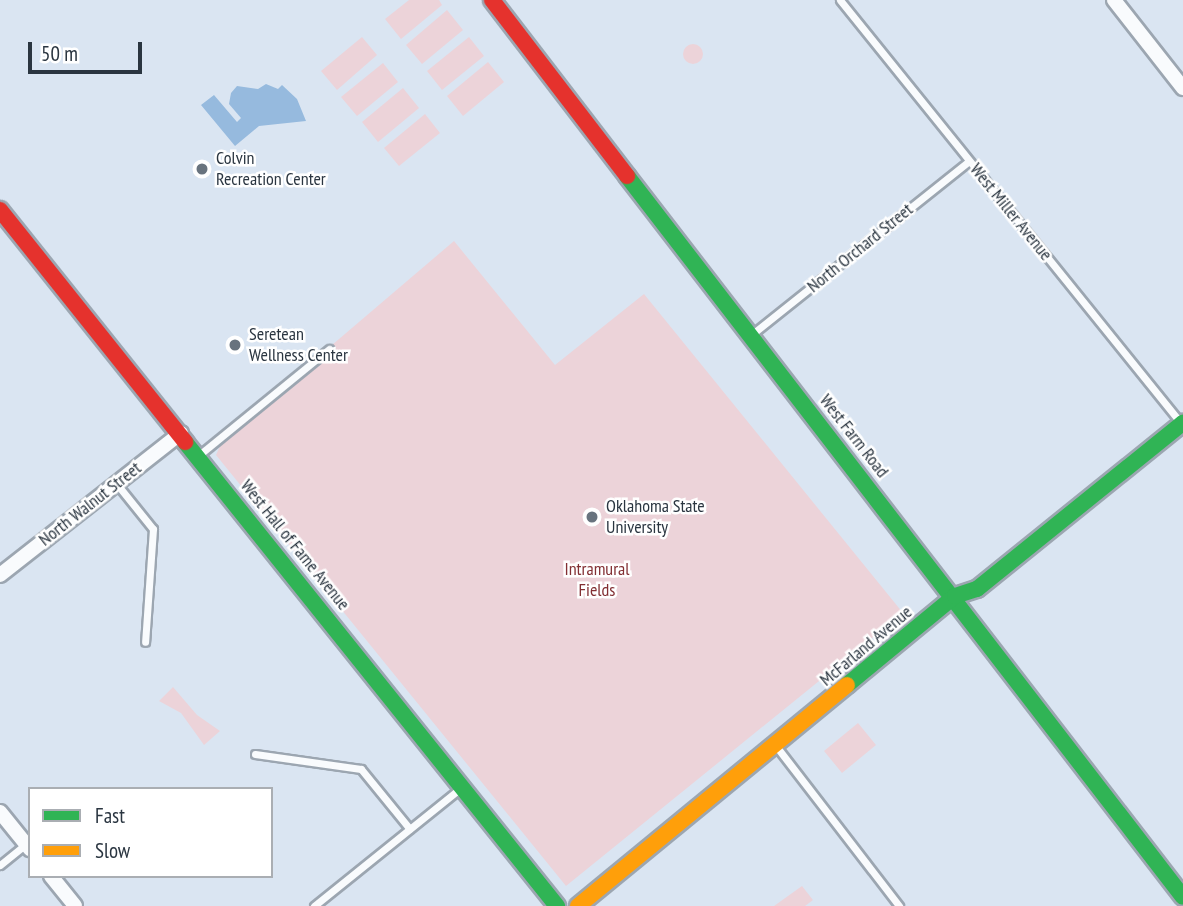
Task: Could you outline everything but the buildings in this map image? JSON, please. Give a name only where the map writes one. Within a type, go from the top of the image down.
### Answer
[{"type":"street","name":"West Farm Road","points":[[492,0],[955,596],[1183,897]]},
{"type":"street","points":[[1114,0],[1183,88]]},
{"type":"street","name":"West Hall of Fame Avenue","points":[[0,210],[557,906]]},
{"type":"street","name":"McFarland Avenue","points":[[578,906],[776,746],[955,596],[976,589],[1182,424]]},
{"type":"street","name":"North Walnut Street","points":[[0,575],[181,433]]},
{"type":"street","points":[[0,812],[28,846]]},
{"type":"street","points":[[53,878],[75,906]]},
{"type":"lane","name":"West Miller Avenue","points":[[840,0],[1182,424]]},
{"type":"lane","name":"North Orchard Street","points":[[751,335],[969,161]]},
{"type":"lane","points":[[198,455],[328,349]]},
{"type":"lane","points":[[116,483],[153,529],[145,642]]},
{"type":"lane","points":[[776,746],[899,906]]},
{"type":"lane","points":[[255,754],[361,769],[410,829]]},
{"type":"lane","points":[[314,906],[463,786]]},
{"type":"lane","points":[[0,865],[28,846]]},
{"type":"green space","points":[[409,0],[439,0],[442,5],[401,39],[385,19]]},
{"type":"green space","points":[[447,10],[463,30],[422,64],[406,45]]},
{"type":"green space","points":[[362,37],[377,55],[337,90],[321,71]]},
{"type":"green space","points":[[469,37],[484,56],[442,90],[427,71]]},
{"type":"green space","points":[[689,44],[697,44],[703,54],[697,64],[689,64],[683,58],[683,50]]},
{"type":"green space","points":[[488,62],[504,82],[463,116],[447,96]]},
{"type":"green space","points":[[383,63],[398,82],[357,116],[341,97]]},
{"type":"green space","points":[[403,88],[419,108],[378,142],[362,122]]},
{"type":"green space","points":[[425,114],[440,133],[399,166],[384,148]]},
{"type":"green space","name":"Intramural Fields","points":[[454,241],[555,365],[644,294],[903,613],[566,886],[216,455],[224,437]]},
{"type":"green space","points":[[173,687],[197,715],[220,731],[204,745],[181,713],[159,701]]},
{"type":"green space","points":[[858,723],[876,745],[842,773],[824,751]]},
{"type":"green space","points":[[802,886],[813,900],[805,906],[774,906]]},
{"type":"water","points":[[266,84],[278,89],[282,85],[297,99],[306,121],[259,126],[235,146],[201,105],[214,95],[237,122],[241,118],[229,104],[231,93],[237,86],[258,89]]},
{"type":"traffic: fast","points":[[627,176],[1183,897]]},
{"type":"traffic: fast","points":[[847,685],[955,596],[977,589],[1183,423]]},
{"type":"traffic: fast","points":[[185,442],[557,906]]},
{"type":"traffic: slow","points":[[578,906],[847,685]]},
{"type":"traffic: jam","points":[[492,0],[627,176]]},
{"type":"traffic: jam","points":[[0,210],[185,442]]},
{"type":"place","name":"Colvin Recreation Center","points":[[202,169]]},
{"type":"place","name":"Seretean Wellness Center","points":[[235,345]]},
{"type":"place","name":"Oklahoma State University","points":[[592,517]]}]
